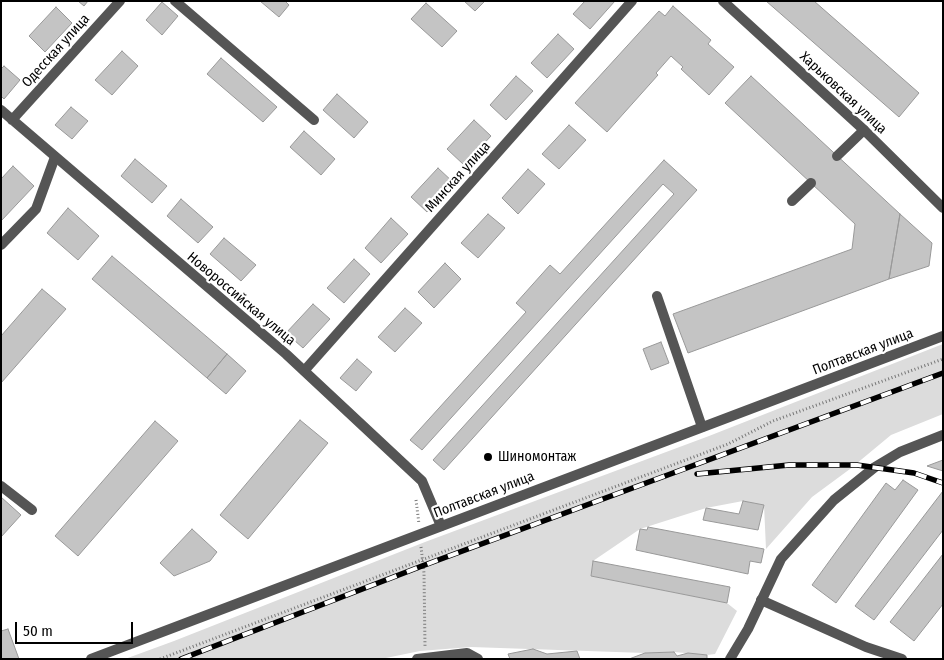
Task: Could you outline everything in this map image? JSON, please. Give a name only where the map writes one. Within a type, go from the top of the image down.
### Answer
[{"type":"street","name":"Одесская улица","points":[[12,120],[120,1]]},
{"type":"street","points":[[174,1],[314,120]]},
{"type":"street","name":"Минская улица","points":[[304,371],[632,1]]},
{"type":"street","name":"Харьковская улица","points":[[723,1],[864,130],[943,208]]},
{"type":"street","name":"Новороссийская улица","points":[[1,110],[304,371],[422,480],[441,526]]},
{"type":"street","points":[[838,156],[864,130]]},
{"type":"street","points":[[1,245],[36,208],[56,157]]},
{"type":"street","points":[[792,201],[810,183]]},
{"type":"street","points":[[657,296],[702,427]]},
{"type":"street","name":"Полтавская улица","points":[[91,659],[943,336]]},
{"type":"street","points":[[730,659],[781,559],[834,500],[875,467],[900,452],[943,435]]},
{"type":"street","points":[[1,486],[32,510]]},
{"type":"street","points":[[761,600],[866,647],[902,659]]},
{"type":"street","points":[[421,658],[467,653],[478,659]]},
{"type":"path","points":[[160,659],[728,444],[773,421],[943,359]]},
{"type":"path","points":[[415,498],[422,559],[421,658]]},
{"type":"shaded area","points":[[943,344],[943,414],[891,435],[812,497],[766,549],[764,505],[743,501],[706,508],[640,529],[593,561],[591,576],[727,603],[737,611],[715,654],[471,647],[420,651],[381,659],[125,659],[425,542],[709,436]]},
{"type":"building","points":[[78,1],[88,1],[84,6]]},
{"type":"building","points":[[260,1],[285,1],[289,5],[279,17]]},
{"type":"building","points":[[464,1],[485,1],[475,11]]},
{"type":"building","points":[[585,1],[615,1],[590,29],[573,14]]},
{"type":"building","points":[[766,1],[814,1],[919,93],[899,117]]},
{"type":"building","points":[[162,2],[178,16],[162,35],[146,20]]},
{"type":"building","points":[[426,3],[457,31],[442,47],[411,19]]},
{"type":"building","points":[[673,6],[711,40],[708,44],[734,67],[709,95],[681,69],[683,67],[671,56],[656,73],[658,75],[607,132],[575,103],[659,11],[665,16]]},
{"type":"building","points":[[56,7],[72,23],[45,52],[29,36]]},
{"type":"building","points":[[558,34],[574,49],[547,78],[531,63]]},
{"type":"building","points":[[122,51],[138,66],[112,95],[95,80]]},
{"type":"building","points":[[221,58],[277,107],[263,122],[207,74]]},
{"type":"building","points":[[4,66],[20,80],[4,99],[1,96],[1,69]]},
{"type":"building","points":[[516,76],[533,91],[506,120],[490,105]]},
{"type":"building","points":[[751,76],[900,214],[889,279],[688,353],[673,314],[852,249],[855,224],[725,103]]},
{"type":"building","points":[[337,94],[368,122],[354,138],[323,110]]},
{"type":"building","points":[[71,107],[88,121],[72,139],[55,125]]},
{"type":"building","points":[[474,120],[491,136],[464,165],[447,149]]},
{"type":"building","points":[[569,125],[586,140],[559,169],[542,154]]},
{"type":"building","points":[[304,131],[335,159],[321,175],[290,147]]},
{"type":"building","points":[[135,159],[167,186],[152,203],[121,176]]},
{"type":"building","points":[[664,160],[697,190],[444,470],[433,460],[674,194],[663,184],[422,450],[410,440],[526,312],[516,303],[550,265],[560,274]]},
{"type":"building","points":[[13,166],[34,186],[1,221],[1,179]]},
{"type":"building","points":[[438,168],[454,183],[427,212],[411,197]]},
{"type":"building","points":[[528,169],[545,184],[518,214],[502,198]]},
{"type":"building","points":[[181,199],[213,227],[198,243],[167,216]]},
{"type":"building","points":[[68,208],[99,236],[78,260],[47,233]]},
{"type":"building","points":[[488,214],[505,228],[478,258],[461,243]]},
{"type":"building","points":[[900,214],[932,243],[929,266],[889,279]]},
{"type":"building","points":[[391,218],[408,234],[381,263],[365,248]]},
{"type":"building","points":[[224,238],[256,265],[241,281],[210,254]]},
{"type":"building","points":[[112,256],[227,354],[207,378],[92,279]]},
{"type":"building","points":[[354,259],[370,274],[344,303],[327,288]]},
{"type":"building","points":[[445,263],[461,279],[434,308],[418,292]]},
{"type":"building","points":[[42,289],[66,309],[1,383],[1,336]]},
{"type":"building","points":[[313,304],[330,319],[303,348],[286,333]]},
{"type":"building","points":[[405,308],[422,323],[395,352],[378,337]]},
{"type":"building","points":[[661,342],[669,363],[651,370],[643,349]]},
{"type":"building","points":[[227,354],[246,371],[226,394],[207,378]]},
{"type":"building","points":[[357,359],[372,372],[356,391],[340,378]]},
{"type":"building","points":[[300,420],[328,443],[248,539],[220,515]]},
{"type":"building","points":[[155,421],[178,441],[78,556],[55,536]]},
{"type":"building","points":[[943,460],[943,471],[927,466]]},
{"type":"building","points":[[903,480],[918,490],[836,603],[812,585],[886,483],[895,490]]},
{"type":"building","points":[[943,491],[943,530],[874,620],[855,606]]},
{"type":"building","points":[[1,497],[21,515],[1,537]]},
{"type":"building","points":[[743,501],[764,505],[758,530],[703,520],[706,508],[739,514]]},
{"type":"building","points":[[648,527],[764,549],[761,563],[750,561],[748,574],[636,550],[640,529],[647,530]]},
{"type":"building","points":[[192,529],[217,552],[210,561],[174,576],[160,563]]},
{"type":"building","points":[[943,554],[943,604],[914,641],[890,622]]},
{"type":"building","points":[[593,561],[730,587],[727,603],[591,576]]},
{"type":"building","points":[[8,629],[19,659],[1,659],[1,631]]},
{"type":"building","points":[[533,649],[547,654],[577,651],[580,659],[510,659],[508,654]]},
{"type":"building","points":[[674,652],[677,656],[688,653],[707,655],[707,659],[629,659],[645,653]]},
{"type":"railway","points":[[181,659],[422,566],[943,373]]},
{"type":"railway","points":[[697,474],[789,465],[857,465],[914,473],[943,483]]},
{"type":"place","name":"Шиномонтаж","points":[[488,457]]}]
